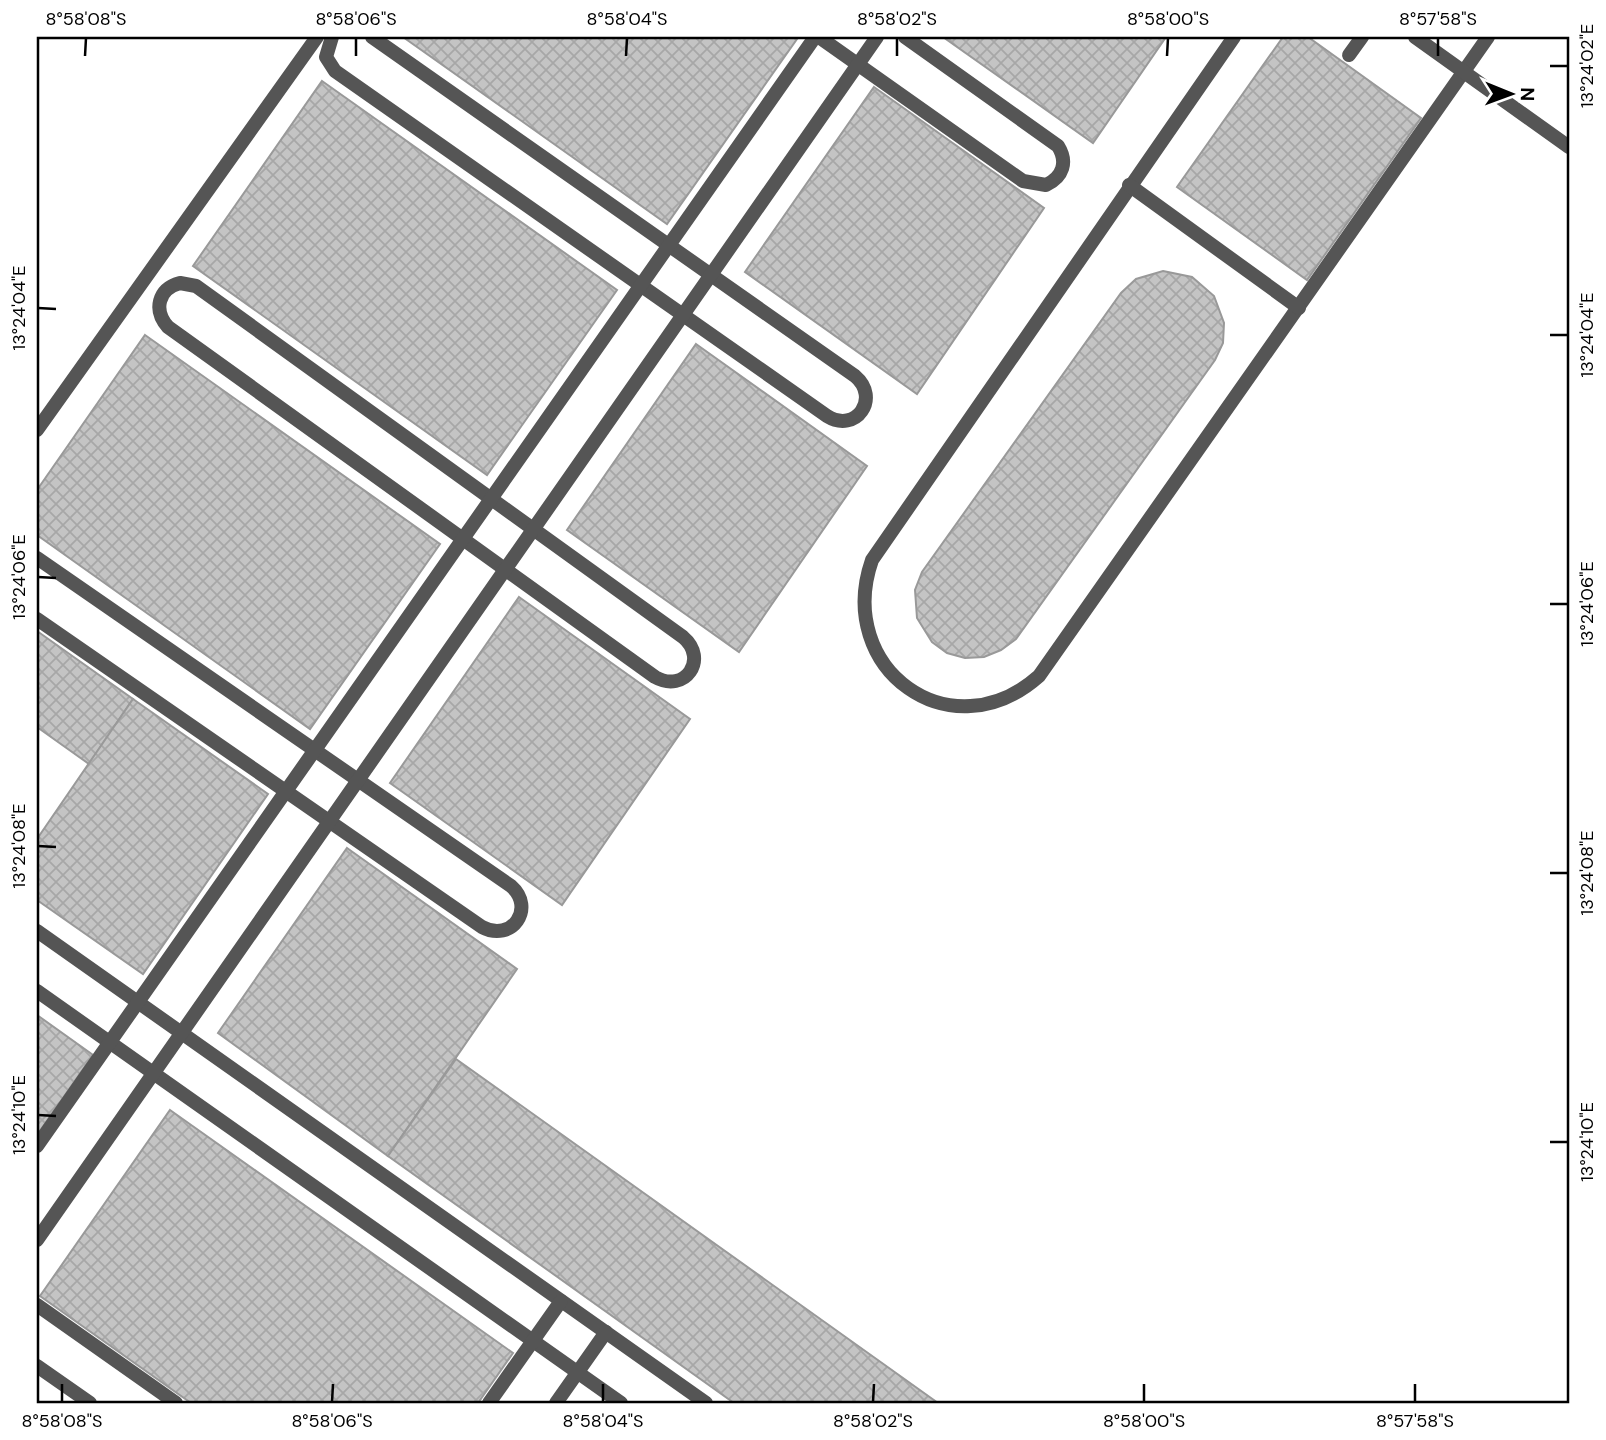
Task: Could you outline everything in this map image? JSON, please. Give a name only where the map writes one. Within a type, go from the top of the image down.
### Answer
[{"type":"lane","points":[[37,430],[317,37]]},
{"type":"lane","points":[[331,37],[326,57],[335,71],[834,420],[850,421],[863,412],[867,397],[862,382],[372,37]]},
{"type":"lane","points":[[37,1146],[640,285],[817,37],[1023,181],[1046,186],[1059,176],[1064,161],[1058,146],[905,37]]},
{"type":"lane","points":[[37,1240],[877,37]]},
{"type":"lane","points":[[1234,37],[872,560],[864,593],[866,626],[879,658],[908,688],[946,705],[980,706],[1012,696],[1039,676],[1488,37]]},
{"type":"lane","points":[[1349,55],[1362,37]]},
{"type":"lane","points":[[1415,37],[1569,147]]},
{"type":"lane","points":[[1129,186],[1299,307]]},
{"type":"lane","points":[[180,283],[196,286],[534,529],[690,642],[695,657],[691,673],[670,683],[655,677],[168,327],[162,321],[158,304],[165,290],[180,283]]},
{"type":"lane","points":[[37,558],[517,891],[522,906],[518,922],[505,931],[489,930],[37,619]]},
{"type":"lane","points":[[37,931],[706,1403]]},
{"type":"lane","points":[[37,991],[621,1403]]},
{"type":"lane","points":[[489,1403],[561,1301]]},
{"type":"lane","points":[[37,1305],[176,1403]]},
{"type":"lane","points":[[556,1403],[606,1332]]},
{"type":"lane","points":[[37,1366],[90,1403]]},
{"type":"building","points":[[403,37],[794,37],[797,39],[667,224]]},
{"type":"building","points":[[943,37],[1166,37],[1093,143]]},
{"type":"building","points":[[1283,37],[1308,37],[1421,118],[1307,280],[1177,187]]},
{"type":"building","points":[[322,81],[617,290],[487,475],[193,266]]},
{"type":"building","points":[[874,87],[1044,208],[917,394],[745,272]]},
{"type":"building","points":[[1163,271],[1192,277],[1214,296],[1224,323],[1223,343],[1215,360],[1016,639],[1001,650],[984,657],[965,658],[947,653],[932,642],[917,618],[915,590],[922,572],[1121,293],[1136,279]]},
{"type":"building","points":[[145,335],[440,544],[310,729],[37,535],[37,490]]},
{"type":"building","points":[[696,344],[867,466],[739,652],[567,530]]},
{"type":"building","points":[[519,597],[690,719],[562,905],[390,783]]},
{"type":"building","points":[[37,631],[133,699],[89,764],[37,727]]},
{"type":"building","points":[[133,699],[268,794],[143,974],[37,900],[37,839]]},
{"type":"building","points":[[347,848],[517,969],[388,1156],[218,1033]]},
{"type":"building","points":[[37,1015],[93,1055],[37,1135]]},
{"type":"building","points":[[456,1059],[938,1403],[734,1403],[388,1156]]},
{"type":"building","points":[[170,1110],[513,1353],[478,1403],[191,1403],[40,1296]]}]
